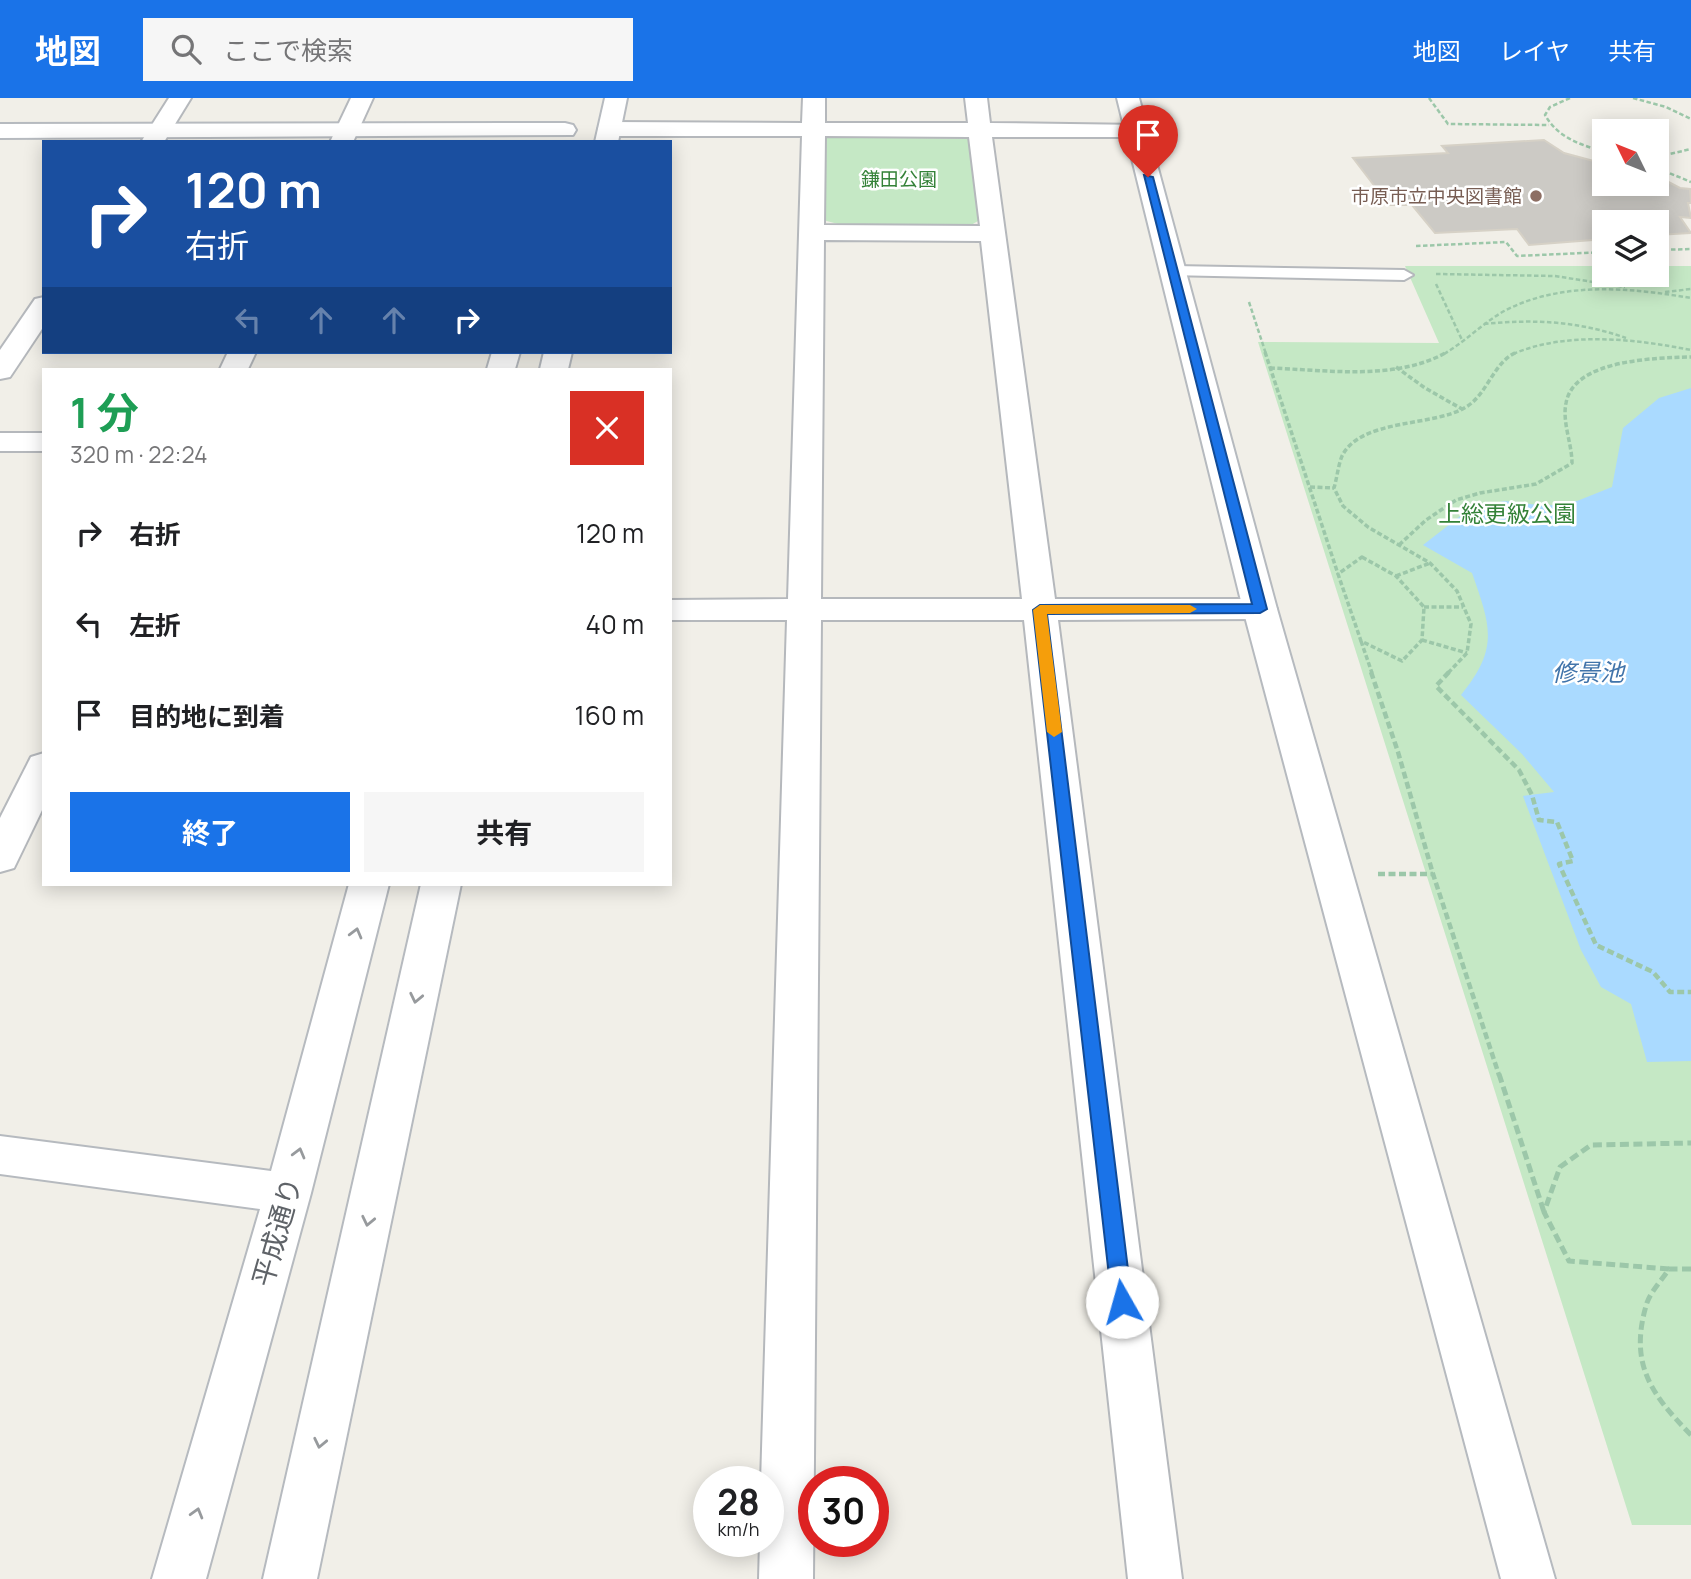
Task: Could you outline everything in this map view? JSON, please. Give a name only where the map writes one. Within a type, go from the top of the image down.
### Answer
[{"type":"street","points":[[155,136],[180,98]]},
{"type":"street","points":[[344,136],[362,98]]},
{"type":"street","points":[[616,98],[607,135],[813,129],[978,114],[1131,114],[1260,609],[1528,1579]]},
{"type":"street","points":[[786,1579],[814,98]]},
{"type":"street","points":[[978,114],[1155,1579]]},
{"type":"street","points":[[0,131],[155,136],[344,136],[566,127]]},
{"type":"street","points":[[811,232],[992,234]]},
{"type":"street","points":[[0,371],[42,308]]},
{"type":"street","points":[[0,442],[42,442]]},
{"type":"street","points":[[672,610],[1260,609]]},
{"type":"street","points":[[0,856],[42,770]]},
{"type":"street","name":"平成通り","points":[[179,1579],[288,1193],[368,886]]},
{"type":"street","points":[[290,1579],[441,886]]},
{"type":"street","points":[[0,1155],[288,1193]]},
{"type":"lane","points":[[1174,271],[1404,275]]},
{"type":"path","points":[[1429,98],[1448,124],[1549,125],[1580,145],[1592,148]]},
{"type":"path","points":[[1549,125],[1545,115],[1550,107],[1570,98]]},
{"type":"path","points":[[1633,98],[1666,107],[1691,119]]},
{"type":"path","points":[[1670,155],[1691,149]]},
{"type":"path","points":[[1685,152],[1691,154]]},
{"type":"path","points":[[1670,173],[1691,182]]},
{"type":"path","points":[[1415,246],[1506,242],[1517,256],[1592,253]]},
{"type":"path","points":[[1669,250],[1691,249]]},
{"type":"path","points":[[1239,272],[1398,752],[1433,874],[1544,1212],[1569,1261],[1691,1269]]},
{"type":"path","points":[[1462,340],[1432,274],[1538,274],[1593,279],[1643,291]]},
{"type":"path","points":[[1270,368],[1337,370],[1395,366],[1435,359],[1509,308],[1545,296],[1617,289],[1660,292],[1691,298]]},
{"type":"path","points":[[1660,292],[1691,289]]},
{"type":"path","points":[[1483,324],[1524,320],[1570,321],[1602,328],[1630,339],[1691,350]]},
{"type":"path","points":[[1630,339],[1538,346],[1514,352],[1496,367],[1489,384],[1476,401],[1462,410],[1437,419],[1408,423],[1372,433],[1357,442],[1344,453],[1334,488],[1343,506],[1368,527],[1430,563],[1457,591],[1471,624],[1467,653],[1436,686],[1519,770],[1532,795],[1539,820],[1557,822],[1573,861],[1559,864],[1597,945],[1653,972],[1670,992],[1691,992]]},
{"type":"path","points":[[1399,545],[1422,520],[1447,505],[1478,493],[1544,482],[1572,463],[1573,444],[1565,402],[1577,381],[1611,365],[1657,358],[1691,357]]},
{"type":"path","points":[[1395,366],[1462,410]]},
{"type":"path","points":[[1310,487],[1334,488]]},
{"type":"path","points":[[1338,574],[1362,557],[1396,576],[1424,607],[1422,640],[1402,661],[1361,641]]},
{"type":"path","points":[[1396,576],[1430,563]]},
{"type":"path","points":[[1424,607],[1463,607]]},
{"type":"path","points":[[1422,640],[1467,653]]},
{"type":"path","points":[[1373,873],[1433,874]]},
{"type":"path","points":[[1544,1212],[1560,1167],[1591,1145],[1691,1143]]},
{"type":"path","points":[[1669,1269],[1646,1304],[1639,1358],[1660,1403],[1691,1436]]},
{"type":"green space","name":"鎌田公園","points":[[831,134],[955,134],[971,140],[978,221],[971,225],[838,224],[823,220],[821,137]]},
{"type":"green space","name":"上総更級公園","points":[[1405,266],[1592,266],[1592,287],[1669,287],[1669,266],[1691,266],[1691,1525],[1632,1525],[1258,342],[1439,343]]},
{"type":"water","name":"修景池","points":[[1691,388],[1691,1061],[1647,1062],[1631,1004],[1601,987],[1581,950],[1523,796],[1554,792],[1522,754],[1461,695],[1481,664],[1488,637],[1484,608],[1472,573],[1423,545],[1472,507],[1505,501],[1546,506],[1577,501],[1612,487],[1623,428],[1659,398]]},
{"type":"building","name":"市原市立中央図書館","points":[[1544,140],[1564,153],[1592,161],[1592,196],[1670,196],[1670,183],[1690,189],[1691,203],[1688,203],[1691,218],[1680,217],[1691,233],[1669,234],[1669,210],[1592,210],[1592,240],[1529,245],[1517,229],[1435,233],[1412,205],[1389,205],[1353,158],[1448,153],[1442,146]]},
{"type":"slow traffic","points":[[1054,732],[1040,610],[1190,609]]},
{"type":"place","name":"市原市立中央図書館","points":[[1536,196]]},
{"type":"route","points":[[1122,1302],[1040,610],[1260,609],[1148,177]]}]
